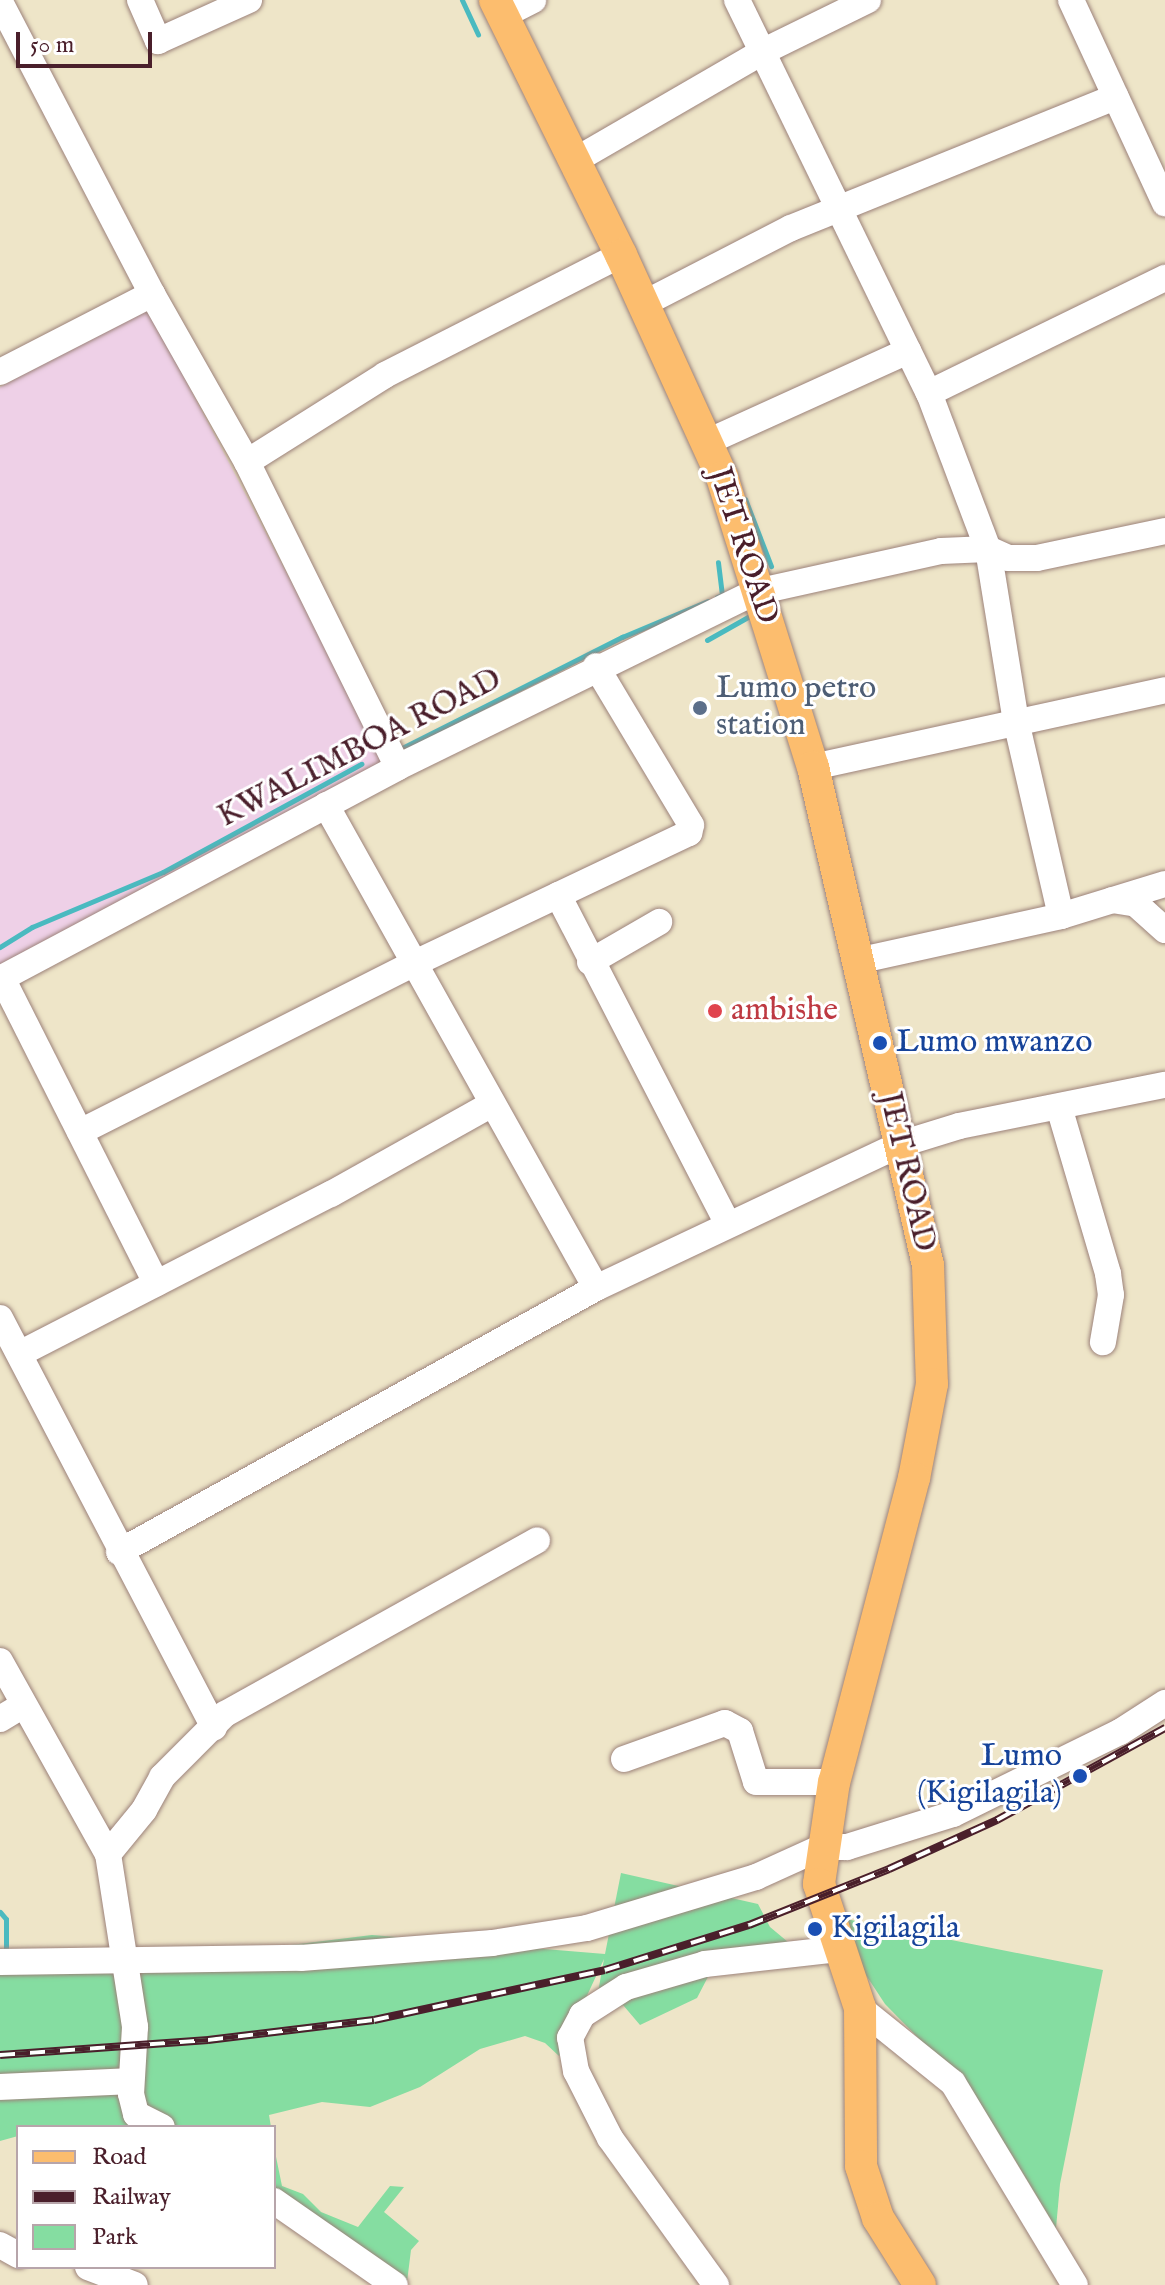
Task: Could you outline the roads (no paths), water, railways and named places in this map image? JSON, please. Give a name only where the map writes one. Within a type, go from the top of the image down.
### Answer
[{"type":"main road","name":"JET ROAD","points":[[498,8],[621,255],[709,448],[813,767],[928,1265],[932,1384],[914,1478],[834,1782],[822,1847],[820,1899],[860,2008],[861,2166],[878,2218],[920,2285]]},
{"type":"street","points":[[140,0],[158,41],[249,0]]},
{"type":"street","points":[[498,8],[533,0]]},
{"type":"street","points":[[737,0],[929,393],[988,549],[1016,721],[1061,916]]},
{"type":"street","points":[[574,161],[762,52],[868,0]]},
{"type":"street","points":[[1071,0],[1165,203]]},
{"type":"street","points":[[0,2],[152,294],[247,462],[398,767]]},
{"type":"street","points":[[643,304],[837,209],[1116,97]]},
{"type":"street","points":[[247,462],[385,375],[621,255]]},
{"type":"street","points":[[929,393],[1165,278]]},
{"type":"street","points":[[0,372],[152,294]]},
{"type":"street","points":[[709,448],[716,438],[908,351]]},
{"type":"street","name":"KWALIMBOA ROAD","points":[[1,978],[398,767],[596,666],[756,592],[941,551],[988,549],[1008,558],[1037,558],[1165,531]]},
{"type":"street","points":[[80,1132],[413,964],[640,859],[692,827],[596,666]]},
{"type":"street","points":[[813,767],[1165,690]]},
{"type":"street","points":[[326,805],[596,1288]]},
{"type":"street","points":[[857,961],[1061,916],[1165,884]]},
{"type":"street","points":[[558,895],[727,1223]]},
{"type":"street","points":[[1112,900],[1136,904],[1165,930]]},
{"type":"street","points":[[590,962],[659,922]]},
{"type":"street","points":[[1,978],[156,1283]]},
{"type":"street","points":[[119,1552],[596,1288],[727,1223],[901,1144],[959,1126],[1165,1085]]},
{"type":"street","points":[[21,1353],[492,1104]]},
{"type":"street","points":[[1059,1107],[1108,1274],[1111,1295],[1103,1342]]},
{"type":"street","points":[[0,1318],[21,1353],[119,1552],[214,1728]]},
{"type":"street","points":[[108,1854],[144,1810],[162,1777],[225,1714],[537,1540]]},
{"type":"street","points":[[0,1661],[108,1854],[128,1959],[135,2027],[131,2081],[136,2114],[158,2125]]},
{"type":"street","points":[[0,1962],[301,1958],[545,1935],[675,1903],[756,1877],[822,1847],[847,1847],[953,1814],[1120,1732],[1165,1703]]},
{"type":"street","points":[[0,1719],[23,1705]]},
{"type":"street","points":[[624,1759],[725,1723],[740,1731],[756,1782],[834,1782]]},
{"type":"street","points":[[716,2285],[610,2138],[576,2071],[570,2038],[590,2007],[626,1987],[705,1964],[838,1949]]},
{"type":"street","points":[[860,2008],[953,2083],[987,2133],[1028,2214],[1075,2285]]},
{"type":"street","points":[[0,2087],[131,2081]]},
{"type":"street","points":[[276,2202],[395,2285]]},
{"type":"street","points":[[93,2269],[135,2285]]},
{"type":"waterway","points":[[462,0],[478,34]]},
{"type":"waterway","points":[[745,499],[771,566]]},
{"type":"waterway","points":[[717,597],[722,595],[718,562]]},
{"type":"waterway","points":[[400,749],[622,637],[708,601]]},
{"type":"waterway","points":[[707,640],[755,613]]},
{"type":"waterway","points":[[0,947],[32,927],[163,872],[361,764]]},
{"type":"waterway","points":[[0,1912],[6,1919],[6,1954]]},
{"type":"railway","points":[[0,2055],[208,2040],[374,2020],[605,1970],[749,1925],[889,1869],[997,1820],[1165,1728]]},
{"type":"place","name":"Lumo petro station","points":[[700,708]]},
{"type":"place","name":"ambishe","points":[[715,1011]]},
{"type":"place","name":"Lumo mwanzo","points":[[880,1043]]},
{"type":"place","name":"Lumo (Kigilagila)","points":[[1080,1776]]},
{"type":"place","name":"Kigilagila","points":[[815,1929]]}]
